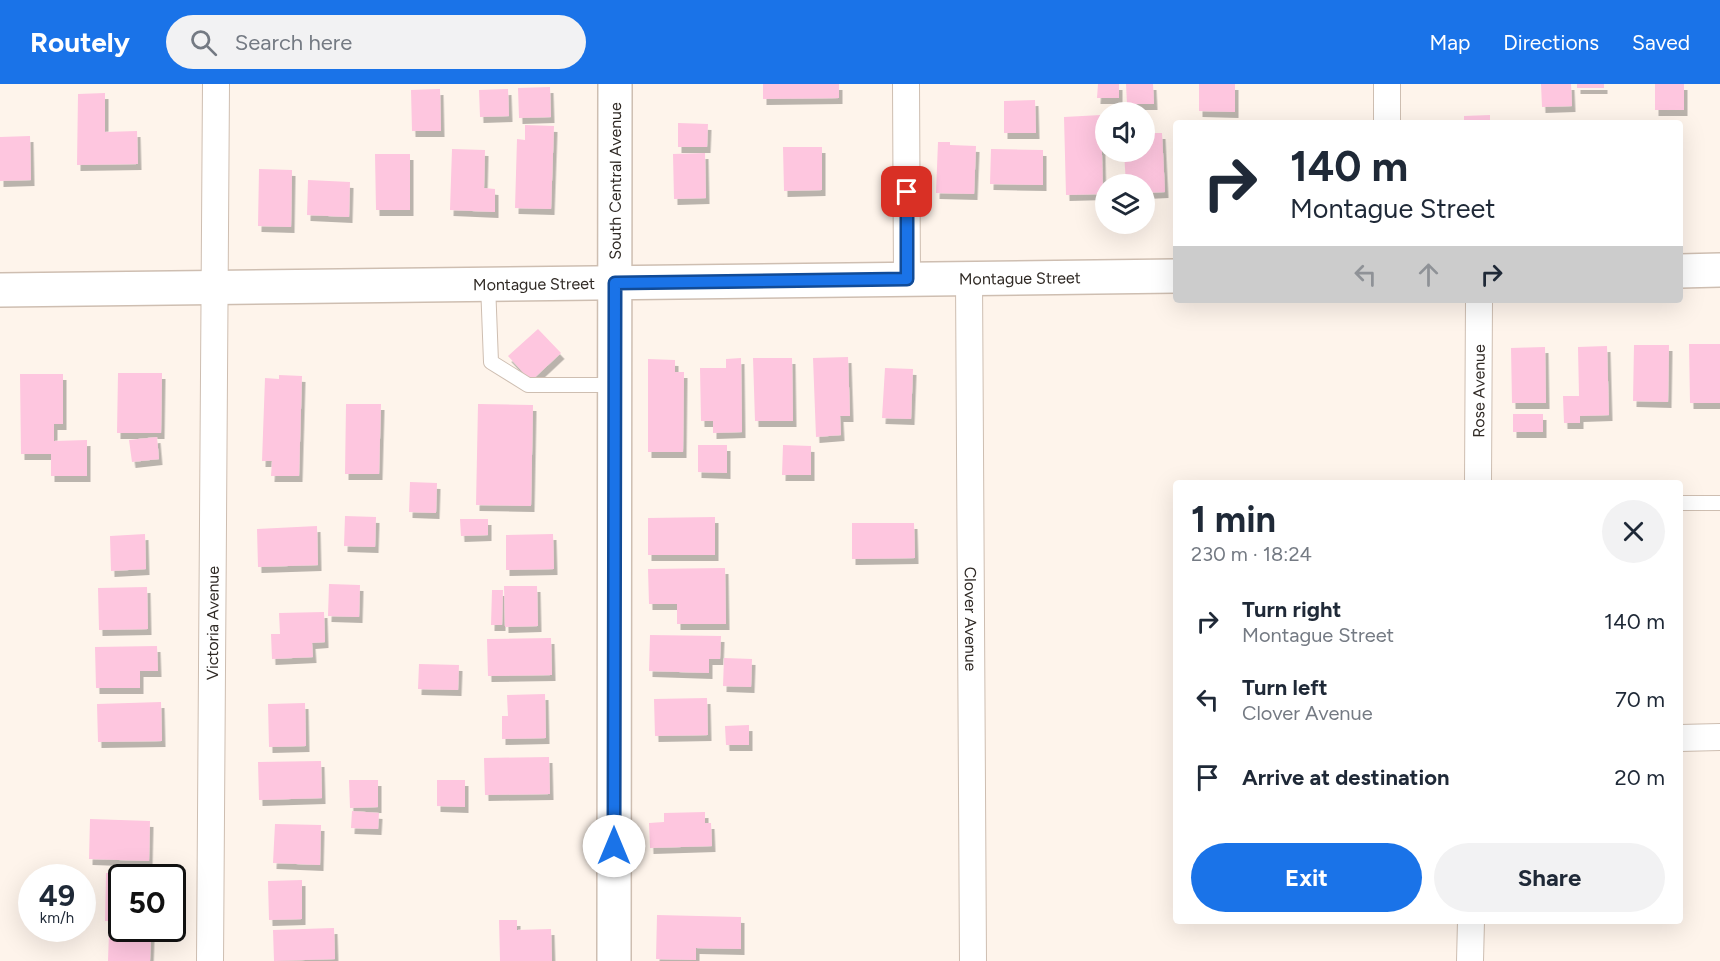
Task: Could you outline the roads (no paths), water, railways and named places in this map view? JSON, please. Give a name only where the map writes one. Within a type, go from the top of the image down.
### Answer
[{"type":"street","name":"Victoria Avenue","points":[[210,961],[216,84]]},
{"type":"street","name":"South Central Avenue","points":[[614,961],[615,84]]},
{"type":"street","points":[[906,84],[907,279]]},
{"type":"street","points":[[1387,84],[1387,120]]},
{"type":"street","points":[[1683,271],[1720,270]]},
{"type":"street","name":"Montague Street","points":[[0,290],[1173,276]]},
{"type":"street","name":"Clover Avenue","points":[[969,279],[973,961]]},
{"type":"street","name":"Rose Avenue","points":[[1478,480],[1479,303]]},
{"type":"street","points":[[1683,738],[1720,738]]},
{"type":"street","points":[[1470,961],[1471,924]]},
{"type":"lane","points":[[488,284],[491,362],[528,385],[615,385]]},
{"type":"lane","points":[[1683,503],[1720,503]]}]
